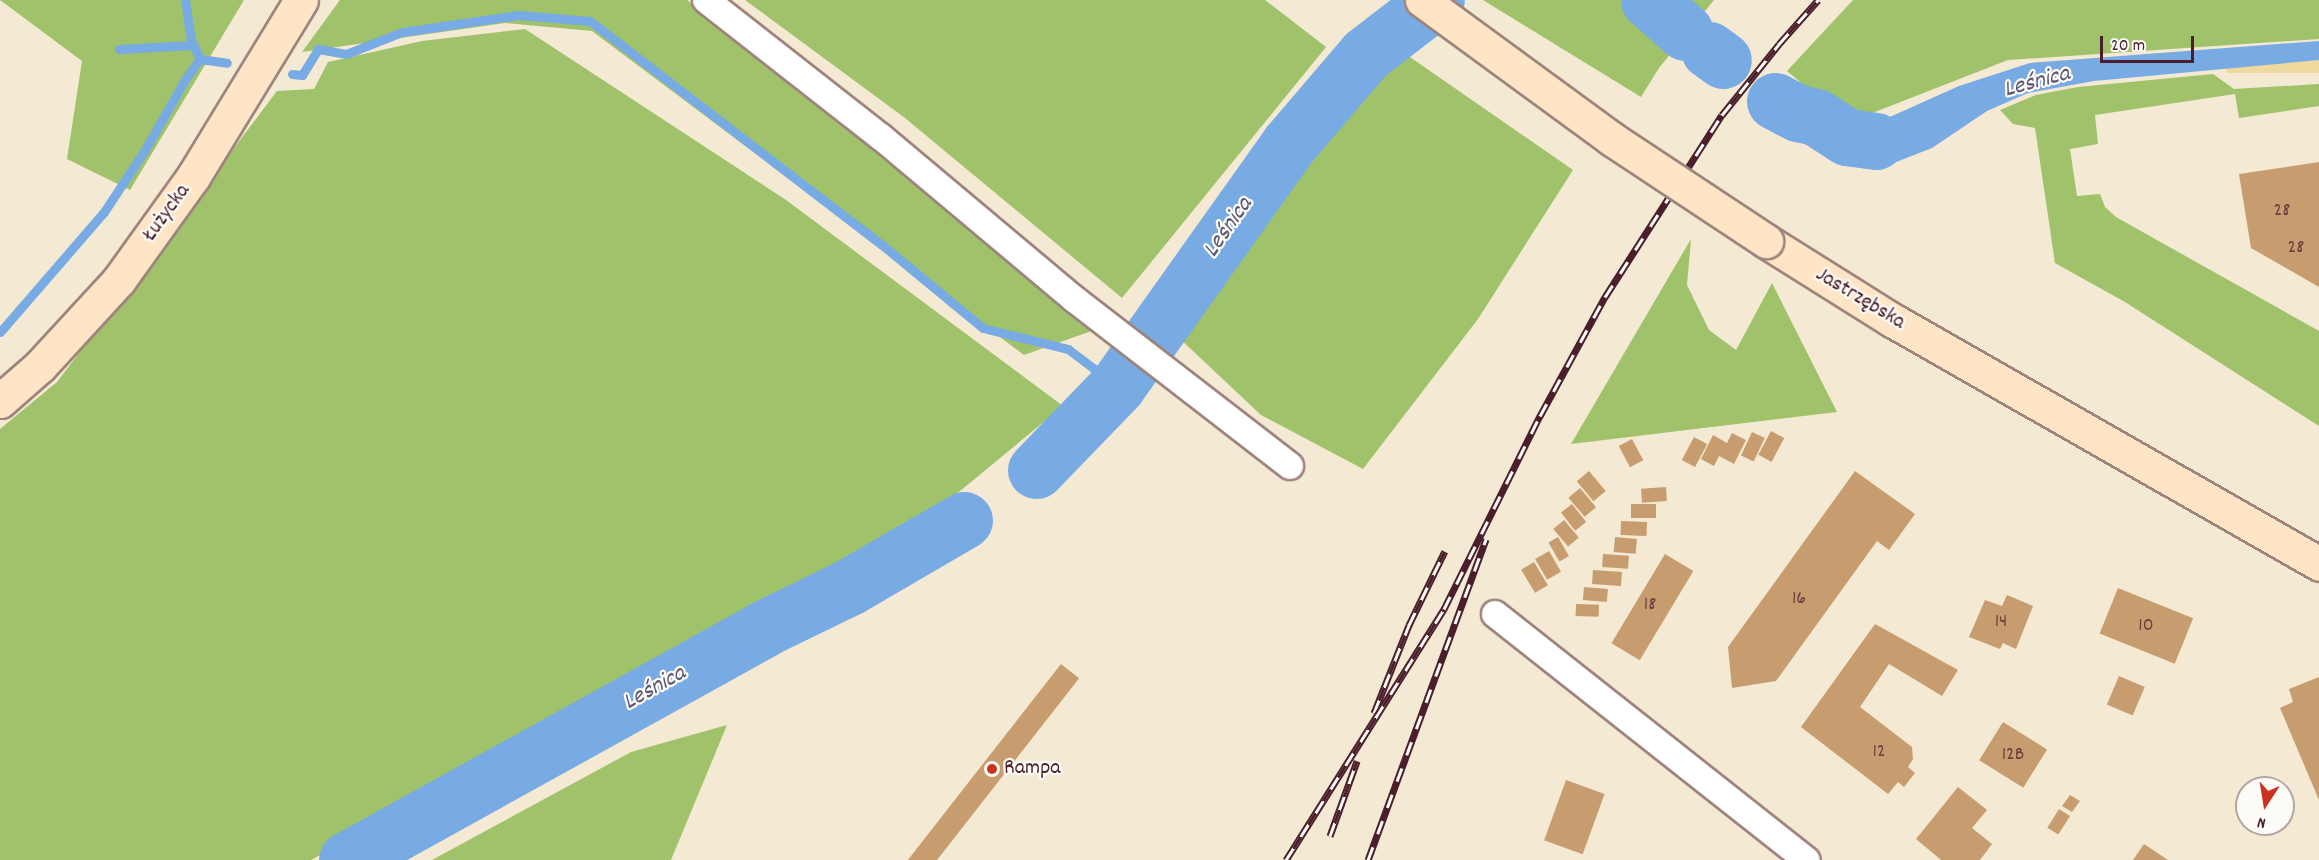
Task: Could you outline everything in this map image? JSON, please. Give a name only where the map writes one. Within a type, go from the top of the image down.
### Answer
[{"type":"main road","name":"Łużycka","points":[[0,401],[40,366],[119,280],[193,177],[301,0]]},
{"type":"main road","name":"Jastrzębska","points":[[1422,0],[1612,139],[1766,241],[1892,320],[2319,564]]},
{"type":"street","points":[[706,0],[881,137],[1074,299],[1290,466]]},
{"type":"street","points":[[1495,614],[1807,860]]},
{"type":"green space","points":[[0,0],[244,0],[130,190],[67,159],[82,61]]},
{"type":"green space","points":[[340,0],[687,0],[772,62],[1097,329],[1024,355],[592,31],[505,23],[302,52]]},
{"type":"green space","points":[[745,0],[1265,0],[1326,47],[1122,298],[905,118]]},
{"type":"green space","points":[[1483,0],[1714,0],[1659,68],[1641,97]]},
{"type":"green space","points":[[1853,0],[2319,0],[2319,39],[2008,60],[1862,117],[1818,97],[1787,71]]},
{"type":"green space","points":[[525,29],[786,200],[1063,406],[931,515],[311,860],[0,860],[0,429],[57,382],[277,91],[314,89],[328,62],[422,41]]},
{"type":"green space","points":[[1407,55],[1573,170],[1478,319],[1363,469],[1261,415],[1177,336],[1232,269],[1347,111]]},
{"type":"green space","points":[[2213,74],[2234,89],[2319,84],[2319,106],[2239,118],[2235,94],[2095,115],[2098,144],[2070,149],[2077,196],[2100,194],[2105,207],[2116,217],[2319,331],[2319,426],[2125,302],[2055,263],[2035,128],[2013,124],[2000,110],[2036,95],[2078,87]]},
{"type":"green space","points":[[1691,239],[1687,285],[1709,330],[1736,350],[1772,283],[1837,412],[1571,444]]},
{"type":"green space","points":[[727,725],[671,860],[432,860],[631,752]]},
{"type":"sand","points":[[2226,59],[2319,59],[2319,73],[2226,73]]},
{"type":"water","points":[[2319,41],[2319,60],[2094,81],[2028,93],[1987,111],[1932,148],[1891,164],[1810,143],[1784,128],[1818,104],[1863,129],[1959,86],[2030,63]]},
{"type":"building","points":[[2319,162],[2319,287],[2251,248],[2239,174]]},
{"type":"building","points":[[1771,431],[1784,438],[1772,462],[1758,455]]},
{"type":"building","points":[[1752,432],[1765,438],[1754,461],[1741,456]]},
{"type":"building","points":[[1732,433],[1746,440],[1734,464],[1719,456],[1714,466],[1701,459],[1713,435],[1727,443]]},
{"type":"building","points":[[1694,437],[1707,444],[1695,467],[1682,460]]},
{"type":"building","points":[[1632,439],[1643,460],[1630,467],[1619,446]]},
{"type":"building","points":[[1589,471],[1606,491],[1593,501],[1577,481]]},
{"type":"building","points":[[1855,471],[1915,514],[1889,550],[1877,541],[1776,681],[1732,688],[1728,647]]},
{"type":"building","points":[[1666,487],[1667,501],[1642,503],[1641,489]]},
{"type":"building","points":[[1580,488],[1596,507],[1585,517],[1569,498]]},
{"type":"building","points":[[1572,504],[1586,522],[1575,531],[1561,513]]},
{"type":"building","points":[[1631,504],[1656,504],[1656,518],[1631,518]]},
{"type":"building","points":[[1564,520],[1579,538],[1568,547],[1553,529]]},
{"type":"building","points":[[1621,521],[1647,522],[1646,536],[1621,535]]},
{"type":"building","points":[[1558,537],[1569,556],[1559,562],[1548,542]]},
{"type":"building","points":[[1615,537],[1637,539],[1636,554],[1614,552]]},
{"type":"building","points":[[1549,551],[1561,572],[1547,580],[1535,559]]},
{"type":"building","points":[[1603,554],[1629,556],[1628,569],[1602,567]]},
{"type":"building","points":[[1665,554],[1693,571],[1640,660],[1611,643]]},
{"type":"building","points":[[1534,562],[1548,585],[1535,593],[1521,570]]},
{"type":"building","points":[[1593,570],[1622,572],[1621,586],[1592,584]]},
{"type":"building","points":[[1584,587],[1608,589],[1607,602],[1583,600]]},
{"type":"building","points":[[2118,588],[2193,618],[2175,664],[2100,633]]},
{"type":"building","points":[[2007,595],[2033,606],[2016,649],[2003,643],[2000,649],[1969,637],[1985,600],[2002,606]]},
{"type":"building","points":[[1576,604],[1599,605],[1599,617],[1576,616]]},
{"type":"building","points":[[1875,624],[1958,670],[1942,696],[1889,664],[1860,707],[1912,747],[1913,759],[1908,767],[1915,773],[1904,787],[1898,782],[1888,794],[1801,727]]},
{"type":"building","name":"Rampa","points":[[1061,664],[1079,678],[937,860],[908,860]]},
{"type":"building","points":[[2119,676],[2145,687],[2133,715],[2107,705]]},
{"type":"building","points":[[2319,677],[2319,800],[2280,708],[2293,702],[2289,689]]},
{"type":"building","points":[[2003,722],[2047,750],[2023,788],[1979,760]]},
{"type":"building","points":[[1566,780],[1605,794],[1583,854],[1544,840]]},
{"type":"building","points":[[1958,787],[1987,810],[1972,828],[1992,844],[1980,860],[1941,860],[1916,839]]},
{"type":"building","points":[[2070,795],[2080,801],[2072,812],[2062,806]]},
{"type":"building","points":[[2059,809],[2070,816],[2058,835],[2047,828]]},
{"type":"building","points":[[2144,844],[2168,860],[2133,860]]},
{"type":"waterway","points":[[185,0],[191,40],[200,59],[227,63]]},
{"type":"waterway","name":"Leśnica","points":[[1036,470],[1117,386],[1289,144],[1366,54],[1436,0]]},
{"type":"waterway","name":"Leśnica","points":[[1649,0],[1685,32]]},
{"type":"waterway","points":[[292,74],[302,75],[318,49],[346,54],[402,32],[519,15],[590,21],[881,244],[983,328],[1068,349],[1117,386]]},
{"type":"waterway","points":[[119,49],[193,45]]},
{"type":"waterway","name":"Leśnica","points":[[1709,50],[1723,60]]},
{"type":"waterway","points":[[0,332],[104,212],[200,59]]},
{"type":"waterway","name":"Leśnica","points":[[1775,101],[1798,113],[1816,117],[1847,137],[1876,141]]},
{"type":"waterway","name":"Leśnica","points":[[347,860],[763,629],[849,587],[964,520]]},
{"type":"railway","points":[[1286,860],[1444,609],[1540,416],[1605,297],[1722,115],[1818,0]]},
{"type":"railway","points":[[1368,860],[1486,539]]},
{"type":"railway","points":[[1374,713],[1409,625],[1445,551]]},
{"type":"railway","points":[[1330,836],[1357,761]]},
{"type":"place","name":"Rampa","points":[[992,769]]}]
